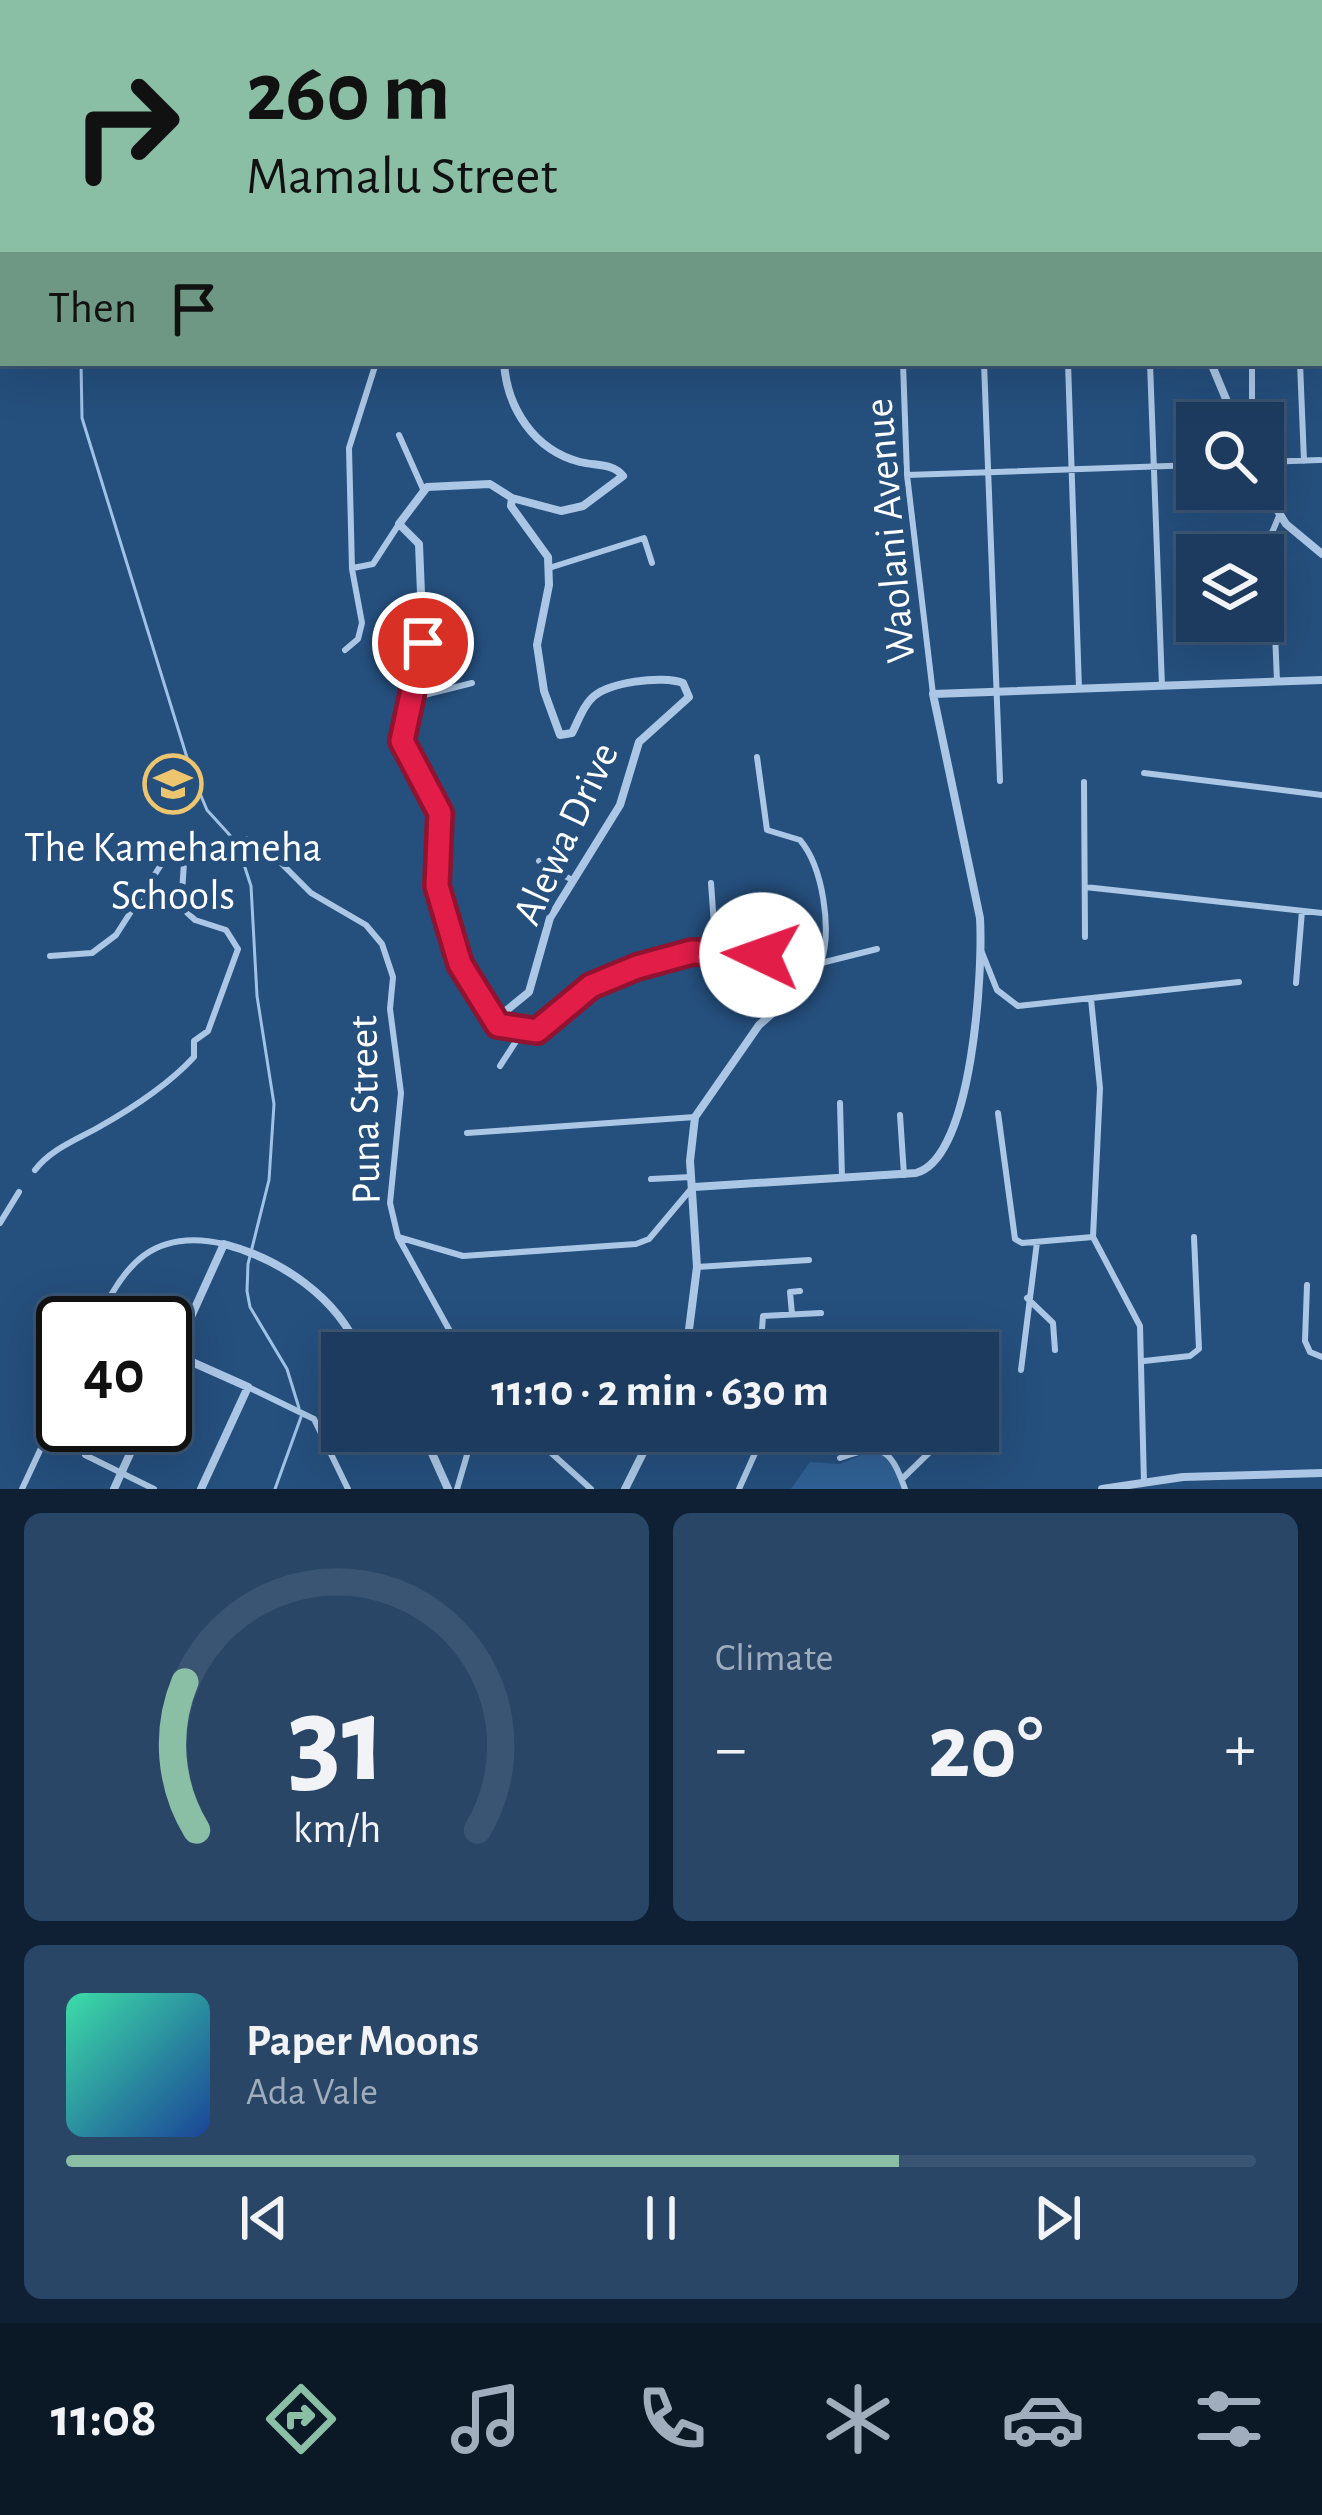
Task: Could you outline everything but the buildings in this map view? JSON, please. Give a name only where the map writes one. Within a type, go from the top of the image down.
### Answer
[{"type":"street","points":[[345,650],[358,639],[362,623],[352,568],[349,448],[375,366]]},
{"type":"street","points":[[352,568],[374,564],[423,490],[484,483],[512,498],[567,510],[616,486],[623,476],[617,469],[568,457],[519,419],[507,392],[504,366]]},
{"type":"street","name":"Waolani Avenue","points":[[903,366],[907,475],[933,694]]},
{"type":"street","points":[[984,366],[1000,781]]},
{"type":"street","points":[[1068,366],[1079,688]]},
{"type":"street","points":[[1150,366],[1162,686]]},
{"type":"street","points":[[1211,366],[1227,402]]},
{"type":"street","points":[[1252,366],[1252,402]]},
{"type":"street","points":[[1300,366],[1304,461]]},
{"type":"street","points":[[399,435],[423,490]]},
{"type":"street","points":[[1284,461],[1320,460]]},
{"type":"street","points":[[907,475],[1176,466]]},
{"type":"street","points":[[512,498],[511,506],[544,548],[549,568],[644,538],[652,563]]},
{"type":"street","points":[[1276,510],[1322,554]]},
{"type":"street","points":[[1277,681],[1271,535],[1279,516]]},
{"type":"street","points":[[399,524],[419,544],[423,643],[408,699],[403,747],[432,791],[441,820],[439,894],[468,983],[502,1029],[521,1032],[548,1026],[602,980],[674,955],[716,952],[814,958],[821,963],[877,949]]},
{"type":"street","name":"Alewa Drive","points":[[496,1019],[530,992],[550,918],[620,805],[639,742],[689,697],[683,683],[667,679],[606,690],[588,702],[572,733],[560,735],[544,692],[537,645],[549,568]]},
{"type":"street","points":[[651,1179],[692,1182],[904,1174],[927,1170],[948,1148],[970,1054],[980,918],[933,694],[1322,680]]},
{"type":"street","points":[[408,699],[472,682]]},
{"type":"street","points":[[689,1332],[697,1267],[694,1118],[759,1025],[814,977],[825,938],[816,864],[800,840],[766,830],[758,757]]},
{"type":"street","points":[[1144,773],[1322,795]]},
{"type":"street","points":[[1084,782],[1085,937]]},
{"type":"street","name":"Puna Street","points":[[185,848],[260,842],[293,880],[354,915],[382,944],[393,977],[390,1010],[401,1093],[388,1185],[398,1237],[451,1332]]},
{"type":"street","points":[[50,956],[92,953],[116,935],[152,872],[185,848]]},
{"type":"street","points":[[35,1170],[45,1156],[105,1124],[181,1070],[194,1057],[194,1041],[208,1031],[238,949],[226,929],[195,920],[181,907],[185,848]]},
{"type":"street","points":[[539,861],[572,880]]},
{"type":"street","points":[[711,883],[716,952]]},
{"type":"street","points":[[1085,887],[1322,914]]},
{"type":"street","points":[[1296,983],[1302,911]]},
{"type":"street","points":[[981,950],[997,990],[1010,1003],[1239,982]]},
{"type":"street","points":[[1090,999],[1100,1088],[1093,1237],[1101,1260],[1129,1298],[1144,1361],[1144,1483]]},
{"type":"street","points":[[500,1066],[521,1032]]},
{"type":"street","points":[[840,1103],[842,1178]]},
{"type":"street","points":[[998,1113],[1012,1229],[1022,1243],[1093,1237]]},
{"type":"street","points":[[900,1115],[904,1174]]},
{"type":"street","points":[[466,1133],[694,1118]]},
{"type":"street","points":[[398,1237],[463,1256],[636,1244],[649,1239],[692,1182]]},
{"type":"street","points":[[0,1223],[20,1192]]},
{"type":"street","points":[[1144,1361],[1190,1356],[1198,1349],[1195,1237]]},
{"type":"street","points":[[110,1296],[125,1267],[178,1239],[224,1244],[249,1251],[315,1292],[352,1332]]},
{"type":"street","points":[[1021,1370],[1037,1242]]},
{"type":"street","points":[[192,1314],[224,1244]]},
{"type":"street","points":[[697,1267],[809,1260]]},
{"type":"street","points":[[1307,1285],[1305,1341],[1310,1352],[1322,1357]]},
{"type":"street","points":[[792,1316],[790,1292],[800,1291]]},
{"type":"street","points":[[1027,1298],[1053,1323],[1055,1350]]},
{"type":"street","points":[[762,1332],[763,1316],[821,1313]]},
{"type":"street","points":[[192,1362],[314,1419],[348,1489]]},
{"type":"street","points":[[201,1489],[248,1387]]},
{"type":"street","points":[[840,1458],[868,1448],[884,1451],[905,1489]]},
{"type":"street","points":[[22,1489],[39,1452]]},
{"type":"street","points":[[114,1489],[131,1452]]},
{"type":"street","points":[[433,1452],[452,1489]]},
{"type":"street","points":[[452,1489],[467,1452]]},
{"type":"street","points":[[550,1452],[591,1489]]},
{"type":"street","points":[[625,1489],[644,1452]]},
{"type":"street","points":[[739,1489],[756,1452]]},
{"type":"street","points":[[902,1479],[931,1452]]},
{"type":"street","points":[[85,1454],[154,1489]]},
{"type":"street","points":[[1102,1489],[1183,1478],[1322,1473]]},
{"type":"street","points":[[1183,1478],[1183,1489]]},
{"type":"shaded area","points":[[879,1452],[890,1457],[902,1489],[791,1489],[810,1462],[840,1464]]},
{"type":"waterway","points":[[81,366],[82,418],[193,777],[207,810],[237,843],[251,886],[257,996],[274,1104],[269,1180],[248,1264],[247,1291],[250,1307],[287,1369],[299,1408]]},
{"type":"waterway","points":[[275,1489],[301,1417]]},
{"type":"place","name":"The Kamehameha Schools","points":[[173,784]]},
{"type":"route","points":[[423,643],[402,722],[402,741],[440,813],[437,886],[460,964],[485,1012],[502,1029],[537,1031],[591,986],[674,955],[706,951],[762,955]]}]
